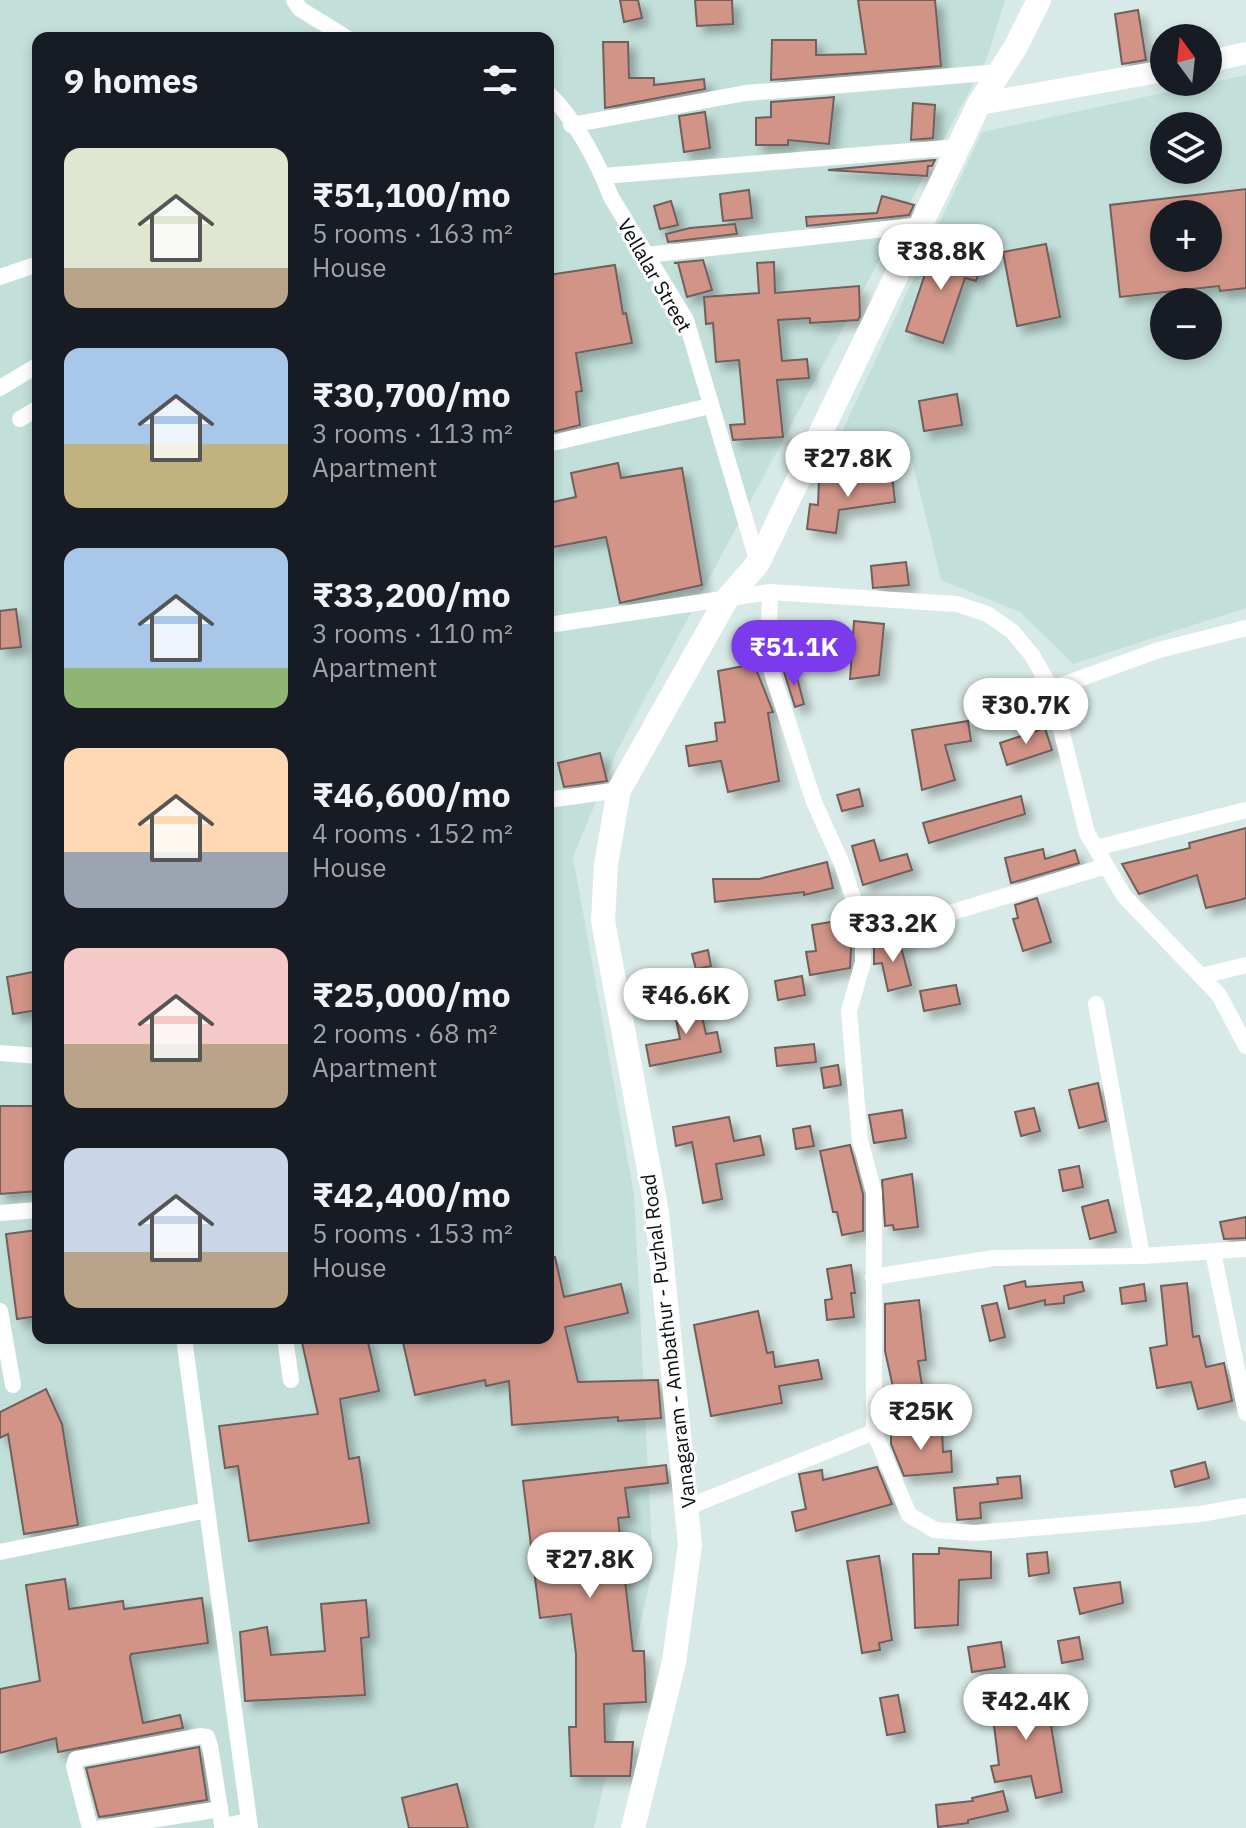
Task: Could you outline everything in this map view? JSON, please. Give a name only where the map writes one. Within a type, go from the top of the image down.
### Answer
[{"type":"main road","name":"Vanagaram - Ambathur - Puzhal Road","points":[[633,1828],[674,1662],[690,1545],[657,1213],[603,921],[606,864],[619,790],[726,600],[758,563],[979,104],[1039,0]]},
{"type":"street","points":[[294,0],[300,9],[337,32]]},
{"type":"street","points":[[1222,59],[1246,53]]},
{"type":"street","points":[[571,125],[746,93],[1000,72]]},
{"type":"street","points":[[979,104],[1150,73]]},
{"type":"street","name":"Vellalar Street","points":[[554,99],[603,176],[611,197],[686,320],[758,563]]},
{"type":"street","points":[[603,176],[959,147]]},
{"type":"street","points":[[646,255],[922,225]]},
{"type":"street","points":[[0,277],[32,266]]},
{"type":"street","points":[[0,388],[32,369]]},
{"type":"street","points":[[554,443],[710,406]]},
{"type":"street","points":[[20,419],[32,412]]},
{"type":"street","points":[[770,592],[768,660],[814,802],[842,864],[863,928],[863,962],[849,1011],[860,1140],[874,1193],[874,1432],[909,1515],[935,1530],[975,1533],[1200,1514],[1246,1506]]},
{"type":"street","points":[[554,624],[770,592],[957,604],[1012,631],[1051,689],[1087,833],[1124,896],[1219,995],[1246,1046]]},
{"type":"street","points":[[1051,689],[1159,650],[1246,628]]},
{"type":"street","points":[[554,799],[619,790]]},
{"type":"street","points":[[1096,848],[1246,810]]},
{"type":"street","points":[[863,939],[1106,866]]},
{"type":"street","points":[[1202,976],[1246,965]]},
{"type":"street","points":[[1096,1004],[1142,1256]]},
{"type":"street","points":[[0,1053],[32,1056]]},
{"type":"street","points":[[0,1213],[32,1210]]},
{"type":"street","points":[[873,1277],[994,1258],[1142,1256],[1246,1249]]},
{"type":"street","points":[[1213,1252],[1246,1413]]},
{"type":"street","points":[[0,1311],[13,1385]]},
{"type":"street","points":[[101,1828],[221,1821],[250,1824],[185,1344]]},
{"type":"street","points":[[286,1344],[291,1380]]},
{"type":"street","points":[[688,1507],[874,1432]]},
{"type":"street","points":[[0,1552],[207,1510]]},
{"type":"street","points":[[90,1828],[74,1766],[76,1759],[200,1736],[207,1737],[210,1746],[221,1821]]},
{"type":"shaded area","points":[[0,0],[1005,0],[987,58],[617,751],[573,857],[634,1194],[653,1568],[594,1828],[0,1828]]},
{"type":"shaded area","points":[[1246,75],[1246,608],[1073,664],[1020,612],[941,580],[911,456],[825,468],[982,132],[1150,96],[1222,96],[1222,80]]},
{"type":"building","points":[[620,0],[638,0],[642,18],[624,22]]},
{"type":"building","points":[[695,0],[732,0],[733,24],[697,26]]},
{"type":"building","points":[[858,0],[935,0],[941,66],[771,80],[772,40],[816,40],[816,55],[866,54]]},
{"type":"building","points":[[1138,10],[1146,60],[1122,64],[1115,14]]},
{"type":"building","points":[[603,42],[628,42],[629,78],[654,78],[654,85],[704,79],[705,89],[605,108]]},
{"type":"building","points":[[834,97],[829,144],[788,140],[788,145],[756,145],[756,118],[771,117],[771,102]]},
{"type":"building","points":[[913,103],[935,105],[933,138],[911,140]]},
{"type":"building","points":[[705,112],[710,148],[684,152],[679,116]]},
{"type":"building","points":[[935,160],[932,166],[928,166],[927,176],[828,170]]},
{"type":"building","points":[[1246,189],[1246,288],[1222,291],[1219,286],[1150,288],[1150,294],[1120,297],[1110,205],[1150,200],[1150,272],[1222,272],[1222,200],[1152,200]]},
{"type":"building","points":[[749,190],[752,218],[723,221],[720,194]]},
{"type":"building","points":[[882,196],[914,205],[909,215],[807,226],[806,217],[877,213]]},
{"type":"building","points":[[671,201],[678,225],[660,229],[654,206]]},
{"type":"building","points":[[735,224],[737,234],[668,242],[666,234],[690,228]]},
{"type":"building","points":[[935,244],[983,260],[976,281],[965,278],[943,343],[906,331]]},
{"type":"building","points":[[1046,244],[1060,317],[1017,326],[1003,252]]},
{"type":"building","points":[[703,260],[712,290],[687,297],[678,263],[674,263]]},
{"type":"building","points":[[774,262],[775,293],[859,286],[860,316],[858,320],[810,323],[810,318],[778,320],[782,361],[807,359],[809,378],[777,380],[783,437],[733,440],[730,425],[745,424],[739,360],[716,362],[713,323],[706,324],[704,297],[759,293],[757,263]]},
{"type":"building","points":[[615,265],[623,314],[626,313],[632,343],[576,353],[582,391],[576,392],[580,425],[554,432],[554,274]]},
{"type":"building","points":[[957,394],[962,425],[924,431],[919,401]]},
{"type":"building","points":[[618,463],[621,478],[682,468],[702,585],[620,603],[606,537],[554,547],[554,502],[576,497],[571,473]]},
{"type":"building","points":[[892,475],[895,502],[839,510],[836,533],[807,529],[810,504],[818,505],[819,480]]},
{"type":"building","points":[[906,562],[909,585],[873,588],[871,566]]},
{"type":"building","points":[[16,609],[21,647],[0,649],[0,611]]},
{"type":"building","points":[[854,621],[884,624],[879,675],[850,679]]},
{"type":"building","points":[[754,664],[773,712],[768,713],[779,781],[728,792],[721,761],[689,766],[686,746],[717,741],[715,723],[725,722],[718,671]]},
{"type":"building","points":[[795,670],[804,704],[795,707],[784,672]]},
{"type":"building","points":[[968,721],[971,741],[945,745],[955,780],[922,790],[912,730]]},
{"type":"building","points":[[1045,728],[1052,750],[1007,765],[1000,743]]},
{"type":"building","points":[[600,753],[607,781],[564,787],[558,763]]},
{"type":"building","points":[[859,789],[863,806],[842,811],[837,795]]},
{"type":"building","points":[[1021,796],[1025,814],[929,843],[923,823]]},
{"type":"building","points":[[1246,828],[1246,898],[1240,900],[1206,908],[1197,875],[1139,894],[1122,864],[1190,848],[1189,843]]},
{"type":"building","points":[[874,840],[880,861],[907,854],[912,870],[863,885],[852,846]]},
{"type":"building","points":[[1043,849],[1045,859],[1075,850],[1079,863],[1011,883],[1005,858]]},
{"type":"building","points":[[827,862],[833,888],[804,895],[804,892],[715,902],[713,879],[759,879]]},
{"type":"building","points":[[1037,898],[1051,942],[1023,951],[1013,919],[1018,918],[1015,905]]},
{"type":"building","points":[[900,909],[902,916],[873,924],[870,915]]},
{"type":"building","points":[[849,919],[852,930],[850,968],[810,975],[806,952],[816,951],[812,925]]},
{"type":"building","points":[[906,937],[908,946],[901,947],[911,985],[888,991],[882,963],[874,964],[874,947]]},
{"type":"building","points":[[708,950],[711,966],[696,969],[692,954]]},
{"type":"building","points":[[32,972],[32,1011],[13,1014],[7,977]]},
{"type":"building","points":[[802,976],[805,995],[778,1000],[775,981]]},
{"type":"building","points":[[956,985],[960,1004],[924,1011],[920,991]]},
{"type":"building","points":[[697,994],[706,1034],[717,1032],[721,1052],[650,1066],[646,1045],[680,1039],[672,999]]},
{"type":"building","points":[[814,1044],[816,1062],[777,1066],[775,1048]]},
{"type":"building","points":[[838,1065],[841,1085],[824,1088],[821,1068]]},
{"type":"building","points":[[1098,1083],[1106,1121],[1079,1128],[1069,1090]]},
{"type":"building","points":[[0,1106],[32,1106],[32,1191],[0,1194]]},
{"type":"building","points":[[1034,1108],[1040,1131],[1021,1136],[1015,1112]]},
{"type":"building","points":[[902,1110],[906,1138],[874,1143],[869,1115]]},
{"type":"building","points":[[729,1117],[734,1141],[760,1136],[764,1155],[716,1164],[722,1199],[703,1203],[692,1142],[676,1146],[673,1127]]},
{"type":"building","points":[[810,1126],[814,1146],[796,1149],[793,1129]]},
{"type":"building","points":[[850,1145],[863,1194],[863,1231],[842,1235],[837,1212],[833,1212],[820,1151]]},
{"type":"building","points":[[1079,1166],[1083,1187],[1063,1191],[1059,1170]]},
{"type":"building","points":[[912,1174],[918,1227],[894,1230],[893,1225],[885,1226],[882,1180]]},
{"type":"building","points":[[1108,1200],[1116,1232],[1090,1239],[1082,1207]]},
{"type":"building","points":[[1246,1217],[1246,1238],[1224,1239],[1220,1222]]},
{"type":"building","points":[[32,1231],[32,1317],[17,1319],[6,1234]]},
{"type":"building","points":[[554,1257],[564,1297],[621,1284],[628,1313],[565,1327],[578,1382],[658,1380],[661,1418],[618,1421],[618,1417],[512,1425],[509,1381],[486,1386],[485,1380],[415,1395],[403,1344],[554,1344]]},
{"type":"building","points":[[851,1265],[854,1317],[827,1320],[825,1300],[832,1299],[827,1269]]},
{"type":"building","points":[[1025,1281],[1026,1287],[1082,1282],[1084,1291],[1064,1296],[1064,1303],[1045,1305],[1045,1300],[1009,1309],[1004,1286]]},
{"type":"building","points":[[1187,1283],[1193,1337],[1199,1336],[1206,1367],[1224,1363],[1232,1401],[1198,1409],[1191,1382],[1157,1388],[1150,1348],[1167,1345],[1161,1286]]},
{"type":"building","points":[[1144,1284],[1146,1301],[1122,1304],[1120,1288]]},
{"type":"building","points":[[919,1300],[926,1360],[918,1361],[924,1397],[896,1401],[885,1351],[885,1304]]},
{"type":"building","points":[[997,1303],[1005,1337],[990,1341],[982,1306]]},
{"type":"building","points":[[758,1311],[767,1353],[773,1352],[775,1367],[818,1360],[822,1379],[779,1386],[782,1403],[711,1416],[694,1325]]},
{"type":"building","points":[[302,1344],[368,1344],[379,1391],[340,1399],[349,1459],[359,1457],[369,1523],[249,1541],[238,1466],[225,1468],[219,1426],[318,1414]]},
{"type":"building","points":[[46,1389],[62,1424],[78,1525],[24,1534],[8,1434],[0,1438],[0,1412]]},
{"type":"building","points":[[942,1430],[943,1452],[951,1451],[952,1472],[904,1476],[891,1444],[891,1431]]},
{"type":"building","points":[[1205,1462],[1209,1478],[1175,1487],[1171,1471]]},
{"type":"building","points":[[666,1465],[668,1483],[625,1488],[629,1517],[618,1518],[633,1651],[644,1651],[646,1702],[604,1704],[605,1742],[633,1742],[630,1776],[571,1776],[569,1727],[576,1727],[576,1654],[571,1614],[540,1618],[523,1481]]},
{"type":"building","points":[[877,1467],[892,1504],[796,1531],[792,1512],[806,1509],[799,1474],[822,1470],[823,1480]]},
{"type":"building","points":[[1020,1476],[1022,1498],[980,1503],[981,1518],[957,1520],[954,1488],[998,1484],[997,1478]]},
{"type":"building","points":[[939,1548],[991,1552],[991,1578],[959,1580],[958,1625],[915,1628],[913,1554],[939,1554]]},
{"type":"building","points":[[1047,1552],[1049,1573],[1029,1576],[1027,1554]]},
{"type":"building","points":[[879,1556],[892,1640],[879,1643],[880,1650],[862,1653],[847,1561]]},
{"type":"building","points":[[65,1579],[69,1609],[123,1601],[124,1609],[202,1598],[208,1643],[131,1654],[130,1658],[143,1723],[180,1715],[183,1728],[58,1752],[56,1738],[0,1753],[0,1689],[40,1681],[26,1585]]},
{"type":"building","points":[[1120,1582],[1123,1603],[1080,1614],[1074,1588]]},
{"type":"building","points":[[366,1600],[369,1637],[361,1638],[365,1695],[245,1701],[240,1632],[267,1627],[271,1655],[325,1651],[321,1604]]},
{"type":"building","points":[[1079,1637],[1083,1659],[1062,1663],[1058,1641]]},
{"type":"building","points":[[1001,1642],[1005,1667],[972,1672],[968,1647]]},
{"type":"building","points":[[1035,1685],[1037,1702],[1047,1701],[1062,1792],[1036,1798],[1031,1776],[995,1782],[991,1766],[999,1765],[992,1710],[1010,1708],[1007,1689]]},
{"type":"building","points":[[898,1695],[905,1732],[887,1735],[880,1698]]},
{"type":"building","points":[[199,1747],[207,1800],[99,1817],[86,1768]]},
{"type":"building","points":[[457,1784],[468,1828],[409,1828],[402,1798]]},
{"type":"building","points":[[1003,1791],[1008,1811],[968,1820],[968,1823],[938,1827],[936,1805],[973,1801],[972,1798]]}]
